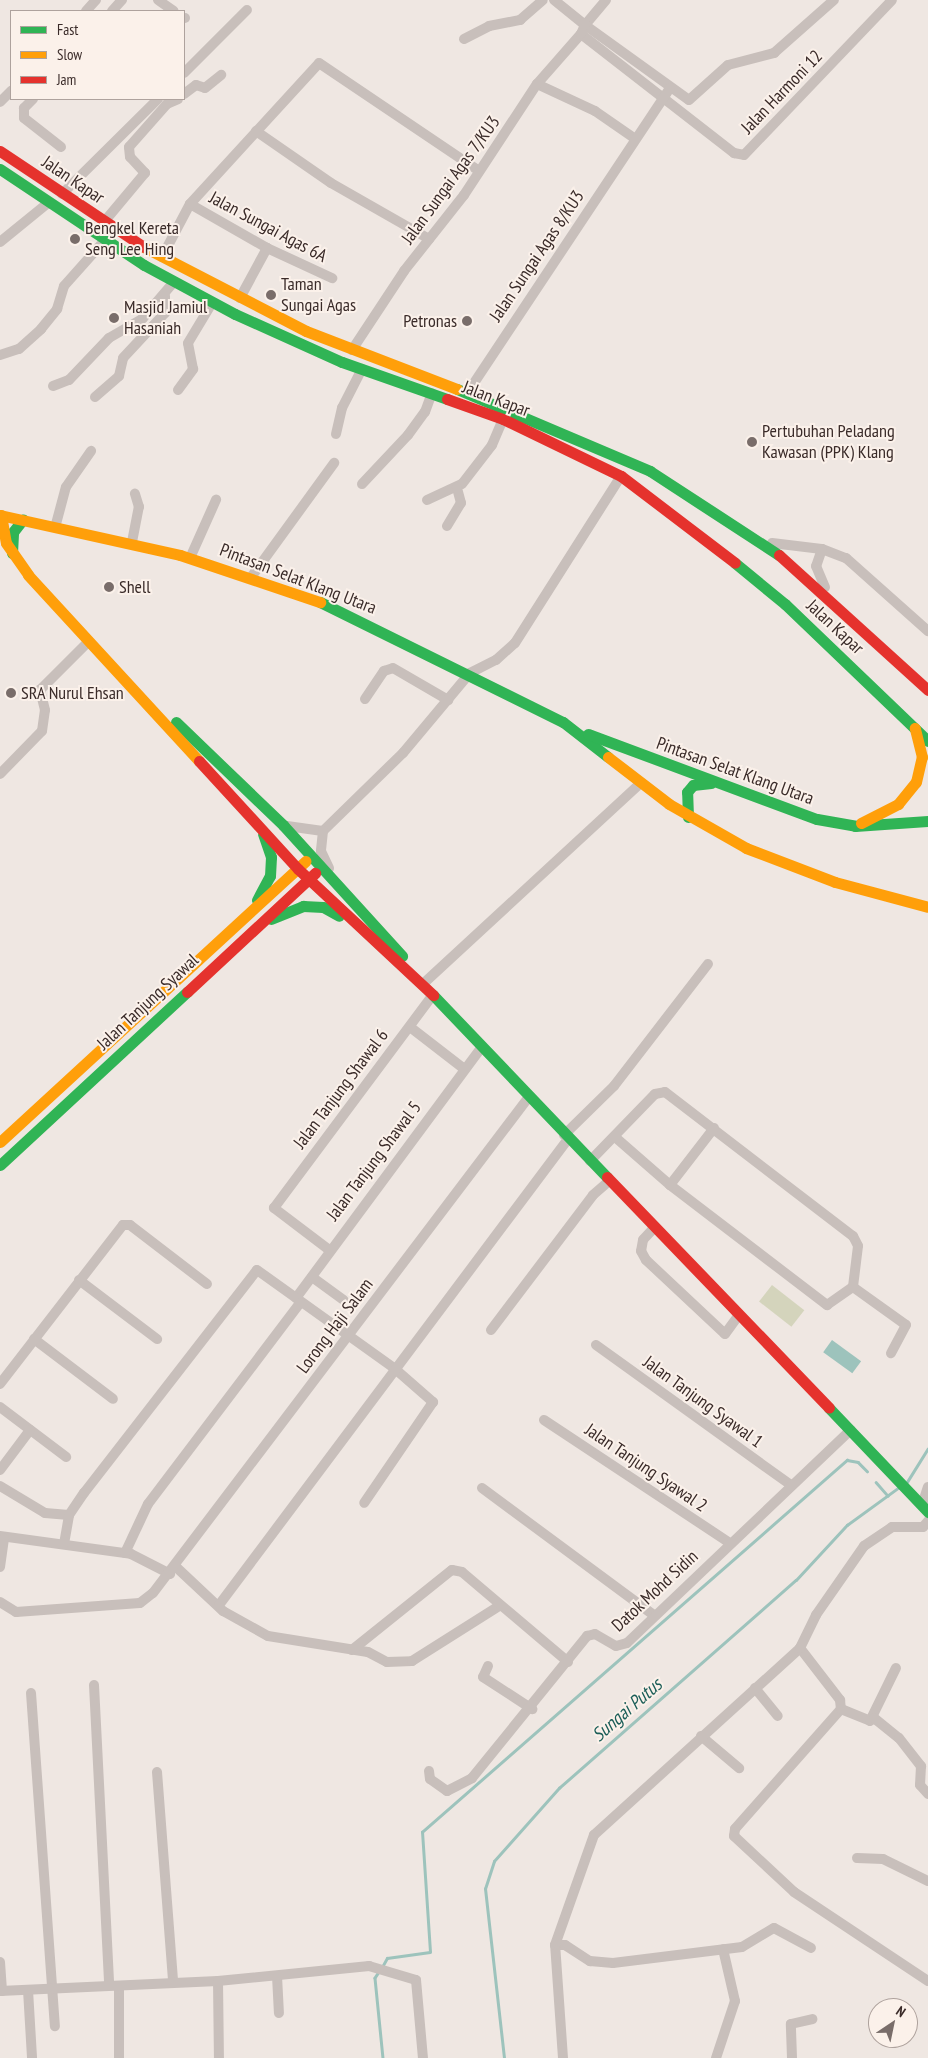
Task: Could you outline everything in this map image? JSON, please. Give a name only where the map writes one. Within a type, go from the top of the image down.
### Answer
[{"type":"main road","name":"Jalan Kapar","points":[[0,151],[104,222],[162,257],[240,298],[352,350],[468,392],[650,471],[764,541],[840,608],[928,690]]},
{"type":"main road","name":"Jalan Kapar","points":[[0,169],[48,203],[173,283],[212,303],[362,368],[503,419],[621,476],[677,515],[785,604],[928,741]]},
{"type":"main road","name":"Pintasan Selat Klang Utara","points":[[0,515],[56,524],[132,542],[252,576],[341,610],[470,673],[566,725],[782,810],[855,826],[928,821]]},
{"type":"main road","points":[[0,515],[4,548],[260,825],[298,869],[432,995],[528,1098],[925,1508]]},
{"type":"main road","points":[[4,548],[22,519]]},
{"type":"main road","points":[[98,651],[283,825],[323,866],[432,995]]},
{"type":"main road","name":"Pintasan Selat Klang Utara","points":[[566,725],[640,784],[688,817],[787,865],[927,907]]},
{"type":"main road","points":[[855,826],[898,804],[916,782],[922,757],[915,728]]},
{"type":"main road","points":[[688,817],[687,792],[693,785],[711,783]]},
{"type":"main road","points":[[244,918],[270,876],[271,857],[260,825]]},
{"type":"main road","name":"Jalan Tanjung Syawal","points":[[0,1142],[165,986],[313,856]]},
{"type":"main road","name":"Jalan Tanjung Syawal","points":[[0,1165],[323,866]]},
{"type":"main road","points":[[258,926],[303,906],[322,906],[362,931]]},
{"type":"street","points":[[87,10],[96,0]]},
{"type":"street","points":[[113,10],[122,0]]},
{"type":"street","points":[[158,0],[173,10]]},
{"type":"street","points":[[464,39],[489,26],[520,20],[543,0]]},
{"type":"street","points":[[554,0],[583,29],[663,98]]},
{"type":"street","name":"Jalan Sungai Agas 7/KU3","points":[[352,350],[479,171],[538,84],[606,0]]},
{"type":"street","points":[[583,29],[684,99],[695,97],[715,73],[728,65],[774,52],[834,0]]},
{"type":"street","name":"Jalan Harmoni 12","points":[[663,98],[734,153],[744,155],[892,0]]},
{"type":"street","points":[[185,72],[247,10]]},
{"type":"street","points":[[162,257],[190,204],[319,63],[479,171]]},
{"type":"street","points":[[185,93],[196,85],[205,88],[221,75]]},
{"type":"street","points":[[538,84],[595,111],[634,138]]},
{"type":"street","name":"Jalan Sungai Agas 8/KU3","points":[[468,392],[634,138],[670,88]]},
{"type":"street","points":[[0,102],[10,91]]},
{"type":"street","points":[[32,100],[24,108],[24,118],[60,147]]},
{"type":"street","points":[[62,194],[157,100]]},
{"type":"street","points":[[104,222],[145,173],[130,157],[129,147],[167,104],[176,100]]},
{"type":"street","points":[[256,131],[331,183],[430,239]]},
{"type":"street","points":[[0,242],[48,203]]},
{"type":"street","name":"Jalan Sungai Agas 6A","points":[[190,204],[267,248],[332,278]]},
{"type":"street","points":[[0,355],[19,349],[41,329],[58,309],[64,286],[105,240]]},
{"type":"street","points":[[240,298],[267,248]]},
{"type":"street","points":[[53,386],[69,380],[109,338],[143,318],[165,296],[173,283]]},
{"type":"street","points":[[95,396],[119,376],[123,358],[165,314],[165,296]]},
{"type":"street","points":[[178,390],[193,369],[188,343],[212,303]]},
{"type":"street","points":[[336,434],[342,408],[362,368]]},
{"type":"street","points":[[362,484],[408,435],[425,412],[432,393]]},
{"type":"street","points":[[427,500],[443,489],[457,488],[492,445],[503,419]]},
{"type":"street","points":[[56,524],[66,486],[91,451]]},
{"type":"street","points":[[252,576],[334,463]]},
{"type":"street","points":[[322,831],[403,753],[470,673],[496,660],[522,634],[621,476]]},
{"type":"street","points":[[447,526],[461,503],[457,488]]},
{"type":"street","points":[[132,542],[139,507],[136,494]]},
{"type":"street","points":[[190,558],[216,500]]},
{"type":"street","points":[[764,541],[822,549],[846,558],[927,629]]},
{"type":"street","points":[[822,549],[817,558],[818,574],[840,608]]},
{"type":"street","points":[[910,615],[928,618]]},
{"type":"street","points":[[0,774],[42,731],[45,710],[40,690],[89,641]]},
{"type":"street","points":[[365,699],[384,672],[393,668],[448,700]]},
{"type":"street","points":[[424,984],[640,784]]},
{"type":"street","points":[[283,825],[322,831]]},
{"type":"street","points":[[322,831],[324,859],[347,893]]},
{"type":"street","points":[[218,1604],[566,1137],[614,1086],[708,964]]},
{"type":"street","name":"Jalan Tanjung Shawal 6","points":[[328,1250],[276,1212],[276,1203],[410,1027],[432,995]]},
{"type":"street","points":[[410,1027],[463,1068]]},
{"type":"street","name":"Jalan Tanjung Shawal 5","points":[[125,1553],[148,1504],[298,1301],[328,1250],[463,1068],[482,1048]]},
{"type":"street","points":[[590,1161],[659,1091],[714,1128],[853,1236],[858,1246],[853,1288]]},
{"type":"street","name":"Lorong Haji Salam","points":[[0,1602],[16,1612],[140,1603],[172,1570],[528,1098]]},
{"type":"street","points":[[670,1185],[714,1128]]},
{"type":"street","points":[[615,1137],[670,1185],[827,1304],[853,1288]]},
{"type":"street","points":[[491,1330],[593,1194],[609,1181]]},
{"type":"street","points":[[0,1384],[79,1280],[126,1224],[207,1284]]},
{"type":"street","points":[[654,1228],[643,1240],[641,1251],[646,1260],[725,1334],[739,1315]]},
{"type":"street","points":[[64,1544],[69,1515],[253,1272],[261,1272],[298,1301],[394,1368],[434,1406],[364,1503]]},
{"type":"street","points":[[312,1277],[344,1300]]},
{"type":"street","points":[[79,1280],[157,1339]]},
{"type":"street","points":[[853,1288],[906,1325],[891,1353]]},
{"type":"street","points":[[34,1339],[113,1399]]},
{"type":"street","name":"Jalan Tanjung Syawal 1","points":[[596,1345],[791,1485]]},
{"type":"street","points":[[0,1407],[66,1457]]},
{"type":"street","name":"Jalan Tanjung Syawal 2","points":[[544,1420],[730,1543]]},
{"type":"street","points":[[0,1470],[30,1430]]},
{"type":"street","name":"Datok Mohd Sidin","points":[[429,1771],[430,1779],[447,1791],[472,1778],[532,1709],[590,1634],[621,1646],[655,1616],[850,1430]]},
{"type":"street","points":[[0,1486],[45,1513],[69,1515]]},
{"type":"street","points":[[925,1508],[928,1487]]},
{"type":"street","points":[[482,1488],[655,1616]]},
{"type":"street","points":[[563,2058],[555,1945],[594,1835],[800,1648],[816,1615],[864,1546],[892,1527],[923,1528],[928,1521]]},
{"type":"street","points":[[0,1567],[2,1537],[125,1553],[172,1570],[218,1604],[268,1636],[352,1650],[387,1662],[412,1661],[499,1606]]},
{"type":"street","points":[[352,1650],[452,1570],[462,1572],[499,1606],[568,1662]]},
{"type":"street","points":[[800,1648],[840,1700],[841,1709],[735,1829],[734,1836],[794,1892],[928,1981]]},
{"type":"street","points":[[488,1666],[483,1677],[532,1709]]},
{"type":"street","points":[[841,1709],[867,1721],[874,1718],[896,1668]]},
{"type":"street","points":[[94,1685],[119,2058]]},
{"type":"street","points":[[755,1688],[778,1716]]},
{"type":"street","points":[[31,1693],[55,2026]]},
{"type":"street","points":[[874,1718],[899,1738],[921,1766],[920,1785],[928,1794]]},
{"type":"street","points":[[702,1736],[739,1768]]},
{"type":"street","points":[[157,1772],[173,1982]]},
{"type":"street","points":[[857,1858],[883,1859],[928,1881]]},
{"type":"street","points":[[555,1945],[565,1945],[590,1961],[613,1963],[724,1949],[748,1944],[774,1928],[811,1948]]},
{"type":"street","points":[[716,2058],[735,2001],[724,1949]]},
{"type":"street","points":[[0,1962],[1,1991],[114,1984],[218,1981],[369,1966],[389,1970],[416,1980],[420,1986],[423,2058]]},
{"type":"street","points":[[277,1976],[279,2013]]},
{"type":"street","points":[[218,1981],[219,2058]]},
{"type":"street","points":[[28,1990],[32,2058]]},
{"type":"street","points":[[792,2058],[791,2024],[812,2019]]},
{"type":"green space","points":[[772,1285],[804,1310],[791,1327],[759,1302]]},
{"type":"water","points":[[832,1340],[861,1361],[852,1373],[823,1352]]},
{"type":"waterway","name":"Sungai Putus","points":[[907,1482],[928,1449]]},
{"type":"waterway","points":[[382,1967],[387,1958],[430,1952],[422,1832],[847,1460],[858,1462],[867,1471]]},
{"type":"waterway","points":[[876,1482],[888,1496]]},
{"type":"waterway","name":"Sungai Putus","points":[[504,2058],[485,1889],[494,1861],[559,1788],[796,1580],[847,1525],[898,1488]]},
{"type":"waterway","points":[[379,1972],[375,1978],[383,2058]]},
{"type":"traffic: fast","points":[[0,169],[144,265],[235,314],[342,362],[447,399]]},
{"type":"traffic: fast","points":[[457,389],[650,471],[779,555]]},
{"type":"traffic: fast","points":[[12,553],[13,532],[23,519]]},
{"type":"traffic: fast","points":[[735,563],[785,604],[928,741]]},
{"type":"traffic: fast","points":[[320,602],[563,722],[608,757]]},
{"type":"traffic: fast","points":[[176,722],[283,825],[402,956]]},
{"type":"traffic: fast","points":[[588,734],[817,819],[855,826],[928,821]]},
{"type":"traffic: fast","points":[[688,817],[687,792],[693,785],[711,783]]},
{"type":"traffic: fast","points":[[257,900],[270,876],[271,857],[263,834]]},
{"type":"traffic: fast","points":[[271,919],[303,906],[323,907],[339,916]]},
{"type":"traffic: fast","points":[[0,1165],[187,992]]},
{"type":"traffic: fast","points":[[433,995],[607,1177]]},
{"type":"traffic: fast","points":[[829,1408],[928,1512]]},
{"type":"traffic: slow","points":[[144,247],[306,331],[457,389]]},
{"type":"traffic: slow","points":[[0,515],[180,555],[320,602]]},
{"type":"traffic: slow","points":[[1,515],[6,543],[28,575],[199,761]]},
{"type":"traffic: slow","points":[[861,823],[898,804],[916,782],[922,757],[915,728]]},
{"type":"traffic: slow","points":[[608,757],[669,804],[746,848],[835,882],[928,907]]},
{"type":"traffic: slow","points":[[0,1142],[306,861]]},
{"type":"traffic: jam","points":[[0,151],[144,247]]},
{"type":"traffic: jam","points":[[447,399],[503,419],[621,476],[735,563]]},
{"type":"traffic: jam","points":[[779,555],[928,690]]},
{"type":"traffic: jam","points":[[199,761],[298,869],[433,995]]},
{"type":"traffic: jam","points":[[187,992],[315,873]]},
{"type":"traffic: jam","points":[[607,1177],[829,1408]]},
{"type":"place","name":"Bengkel Kereta Seng Lee Hing","points":[[75,239]]},
{"type":"place","name":"Taman Sungai Agas","points":[[271,295]]},
{"type":"place","name":"Masjid Jamiul Hasaniah","points":[[114,318]]},
{"type":"place","name":"Petronas","points":[[467,321]]},
{"type":"place","name":"Pertubuhan Peladang Kawasan (PPK) Klang","points":[[752,442]]},
{"type":"place","name":"Shell","points":[[109,587]]},
{"type":"place","name":"SRA Nurul Ehsan","points":[[11,693]]}]
